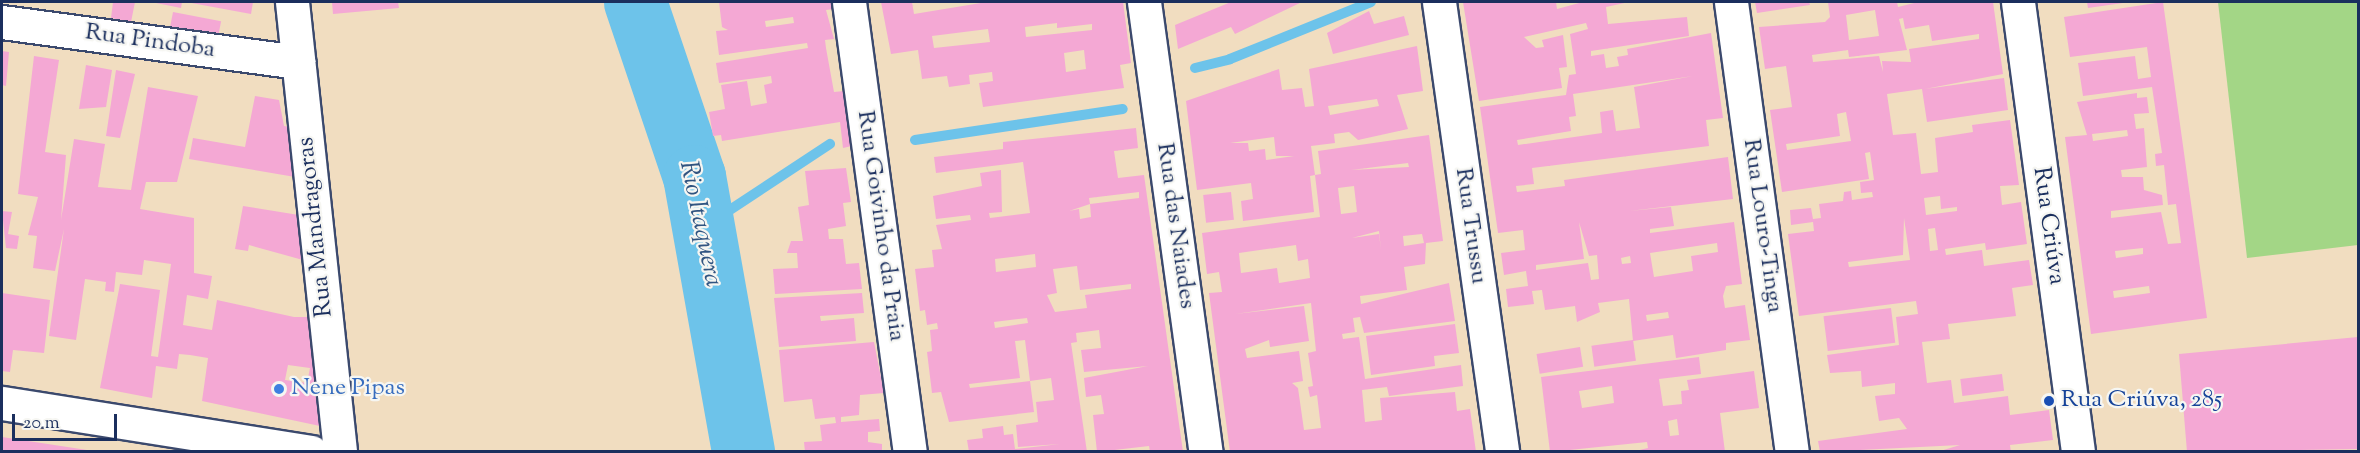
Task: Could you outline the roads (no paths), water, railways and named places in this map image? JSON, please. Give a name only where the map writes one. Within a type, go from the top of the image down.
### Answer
[{"type":"street","name":"Rua Mandragoras","points":[[292,2],[340,452]]},
{"type":"street","name":"Rua Goivinho da Praia","points":[[849,2],[910,452]]},
{"type":"street","name":"Rua das Naiades","points":[[1144,2],[1206,452]]},
{"type":"street","name":"Rua Trussu","points":[[1439,2],[1502,452]]},
{"type":"street","name":"Rua Louro-Tinga","points":[[1731,2],[1792,452]]},
{"type":"street","name":"Rua Criúva","points":[[2018,2],[2078,452]]},
{"type":"street","name":"Rua Pindoba","points":[[2,22],[298,62]]},
{"type":"street","points":[[2,404],[311,452]]},
{"type":"waterway","name":"Rio Itaquera","points":[[635,2],[694,176],[743,452]]},
{"type":"waterway","points":[[1195,68],[1230,59],[1371,2]]},
{"type":"waterway","points":[[915,140],[1123,109]]},
{"type":"waterway","points":[[704,227],[830,144]]},
{"type":"place","name":"Nene Pipas","points":[[279,389]]},
{"type":"place","name":"Rua Criúva, 285","points":[[2049,401]]}]
